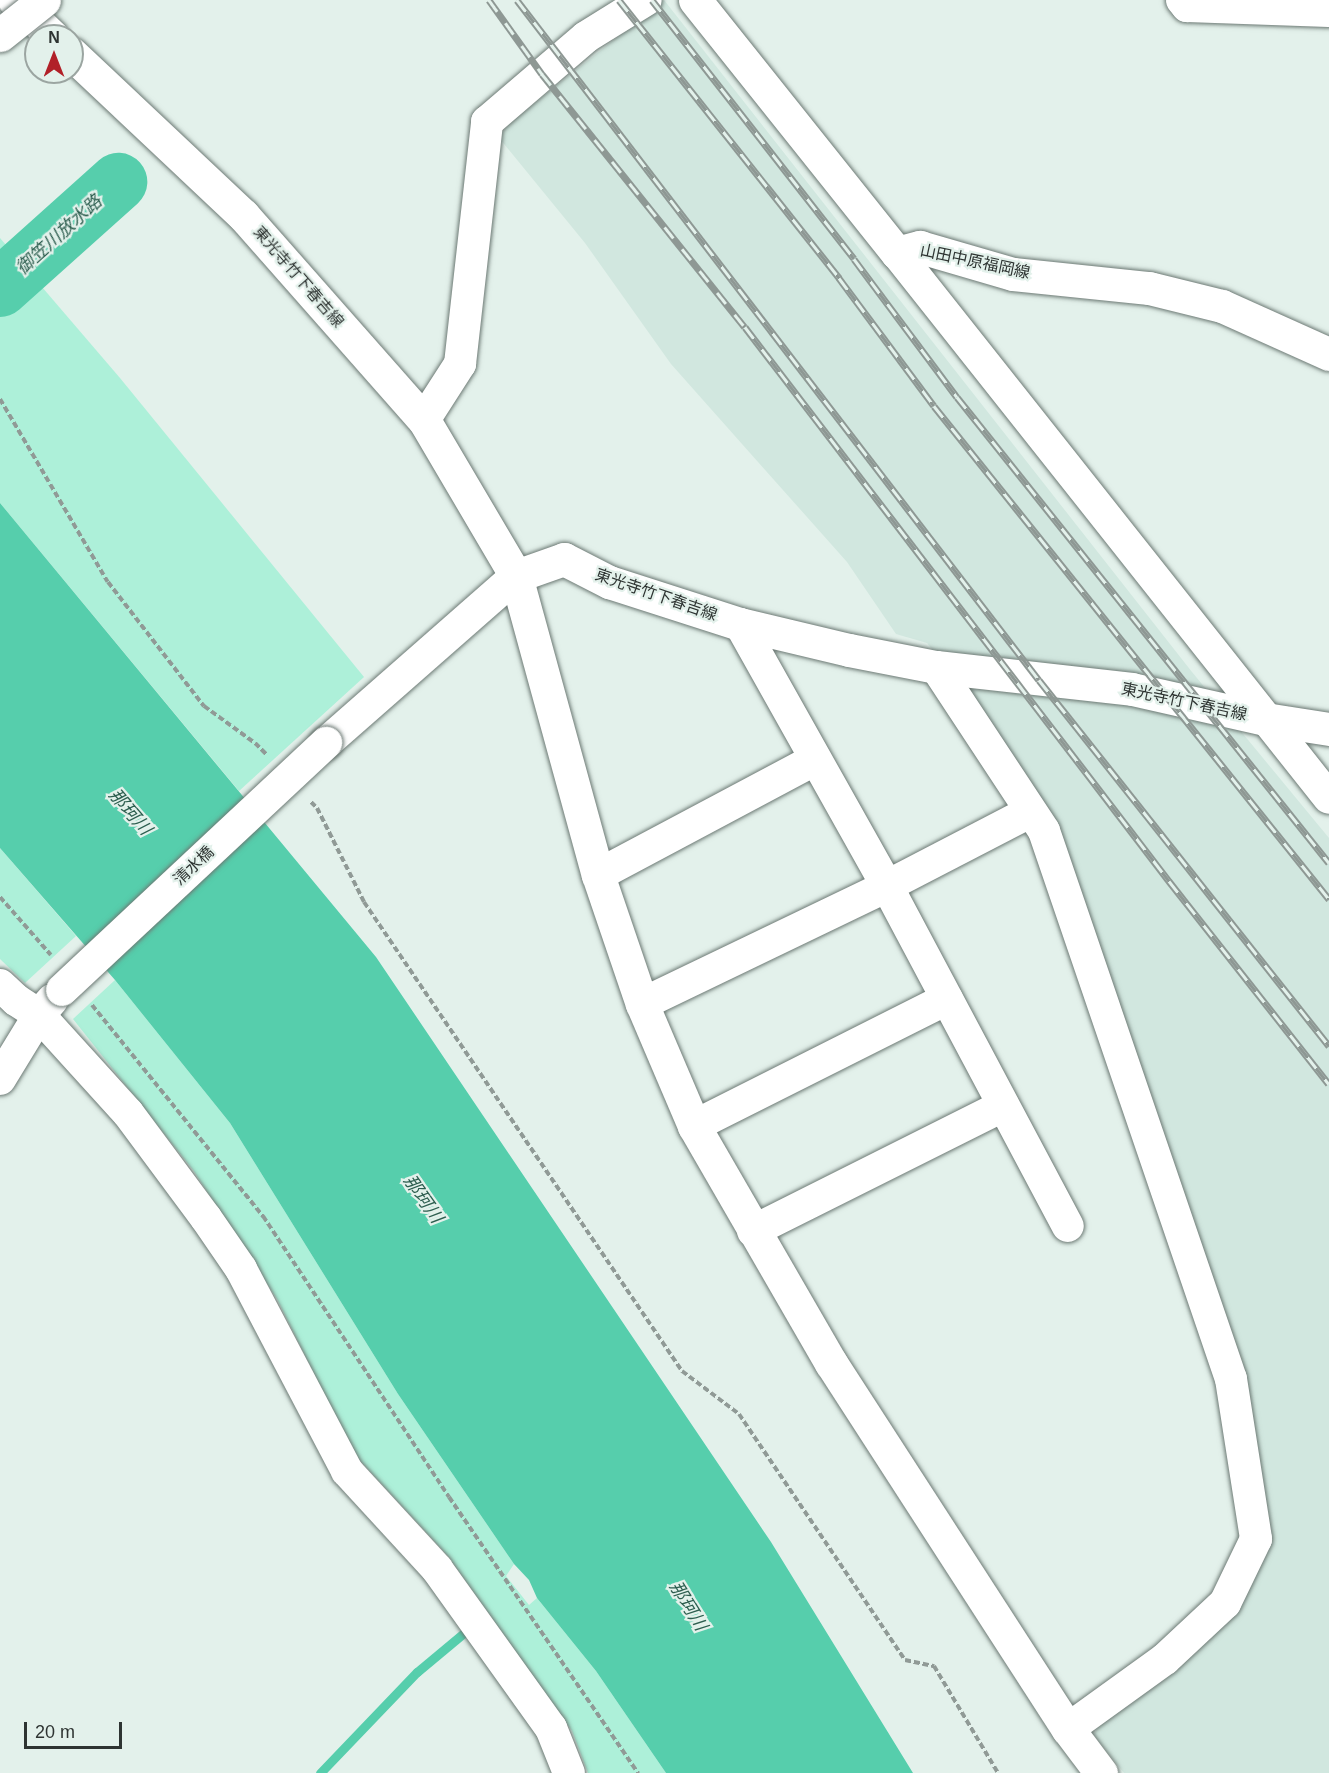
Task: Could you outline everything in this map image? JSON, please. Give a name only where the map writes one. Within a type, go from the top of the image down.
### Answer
[{"type":"main road","points":[[14,0],[39,24]]},
{"type":"main road","points":[[0,35],[44,0]]},
{"type":"main road","name":"山田中原福岡線","points":[[695,0],[897,253],[920,247],[1013,274],[1149,288],[1222,306],[1329,354]]},
{"type":"main road","name":"東光寺竹下春吉線","points":[[84,65],[243,215],[424,420],[516,576],[564,559],[609,582],[740,624],[936,668],[1132,688],[1265,719],[1329,729]]},
{"type":"main road","points":[[516,576],[598,875],[642,1004],[694,1126],[831,1363],[1068,1729],[1101,1773]]},
{"type":"street","points":[[424,420],[460,364],[487,122],[586,38],[646,0]]},
{"type":"street","points":[[1182,0],[1187,6],[1329,11]]},
{"type":"street","points":[[897,253],[1329,798]]},
{"type":"street","name":"清水橋","points":[[0,1079],[39,1015],[62,990],[326,743],[516,576]]},
{"type":"street","points":[[740,624],[814,760],[887,886],[1068,1226]]},
{"type":"street","points":[[936,668],[1044,831],[1231,1379],[1256,1539],[1225,1603],[1166,1659],[1068,1729]]},
{"type":"street","points":[[598,875],[814,760]]},
{"type":"street","points":[[642,1004],[887,886],[1030,812]]},
{"type":"street","points":[[0,985],[16,1000],[39,1015],[128,1113],[206,1218],[241,1269],[347,1471],[437,1569],[550,1728],[569,1773]]},
{"type":"street","points":[[694,1126],[947,999]]},
{"type":"street","points":[[753,1231],[1004,1106]]},
{"type":"path","points":[[0,399],[108,582],[204,706],[255,744],[270,759]]},
{"type":"path","points":[[309,800],[317,808],[364,902],[682,1371],[739,1414],[905,1660],[934,1666],[998,1773]]},
{"type":"path","points":[[0,897],[53,958]]},
{"type":"path","points":[[91,1004],[263,1216],[449,1497],[638,1773]]},
{"type":"shaded area","points":[[664,0],[1192,672],[1329,838],[1329,1773],[1124,1773],[1094,1735],[1104,1715],[1191,1656],[1236,1612],[1252,1431],[1049,813],[961,685],[927,643],[896,634],[847,562],[671,364],[585,243],[500,139],[507,125]]},
{"type":"shaded area","points":[[0,238],[120,378],[364,677],[239,791],[0,503]]},
{"type":"shaded area","points":[[0,848],[76,936],[25,983],[0,959]]},
{"type":"shaded area","points":[[115,980],[230,1123],[398,1394],[514,1564],[506,1576],[529,1605],[537,1598],[596,1671],[666,1773],[588,1773],[572,1731],[448,1556],[354,1454],[277,1299],[193,1170],[73,1019]]},
{"type":"water","name":"那珂川","points":[[0,503],[376,957],[771,1542],[913,1773],[666,1773],[596,1671],[537,1598],[529,1580],[514,1564],[398,1394],[230,1123],[115,980],[0,848]]},
{"type":"waterway","name":"御笠川放水路","points":[[0,288],[118,182]]},
{"type":"waterway","points":[[320,1773],[417,1672],[465,1632]]},
{"type":"railway","points":[[489,0],[542,74],[745,327],[1169,881],[1329,1084]]},
{"type":"railway","points":[[517,0],[1039,680],[1329,1046]]},
{"type":"railway","points":[[619,0],[839,278],[934,406],[1329,899]]},
{"type":"railway","points":[[652,0],[854,259],[957,397],[1329,863]]}]
